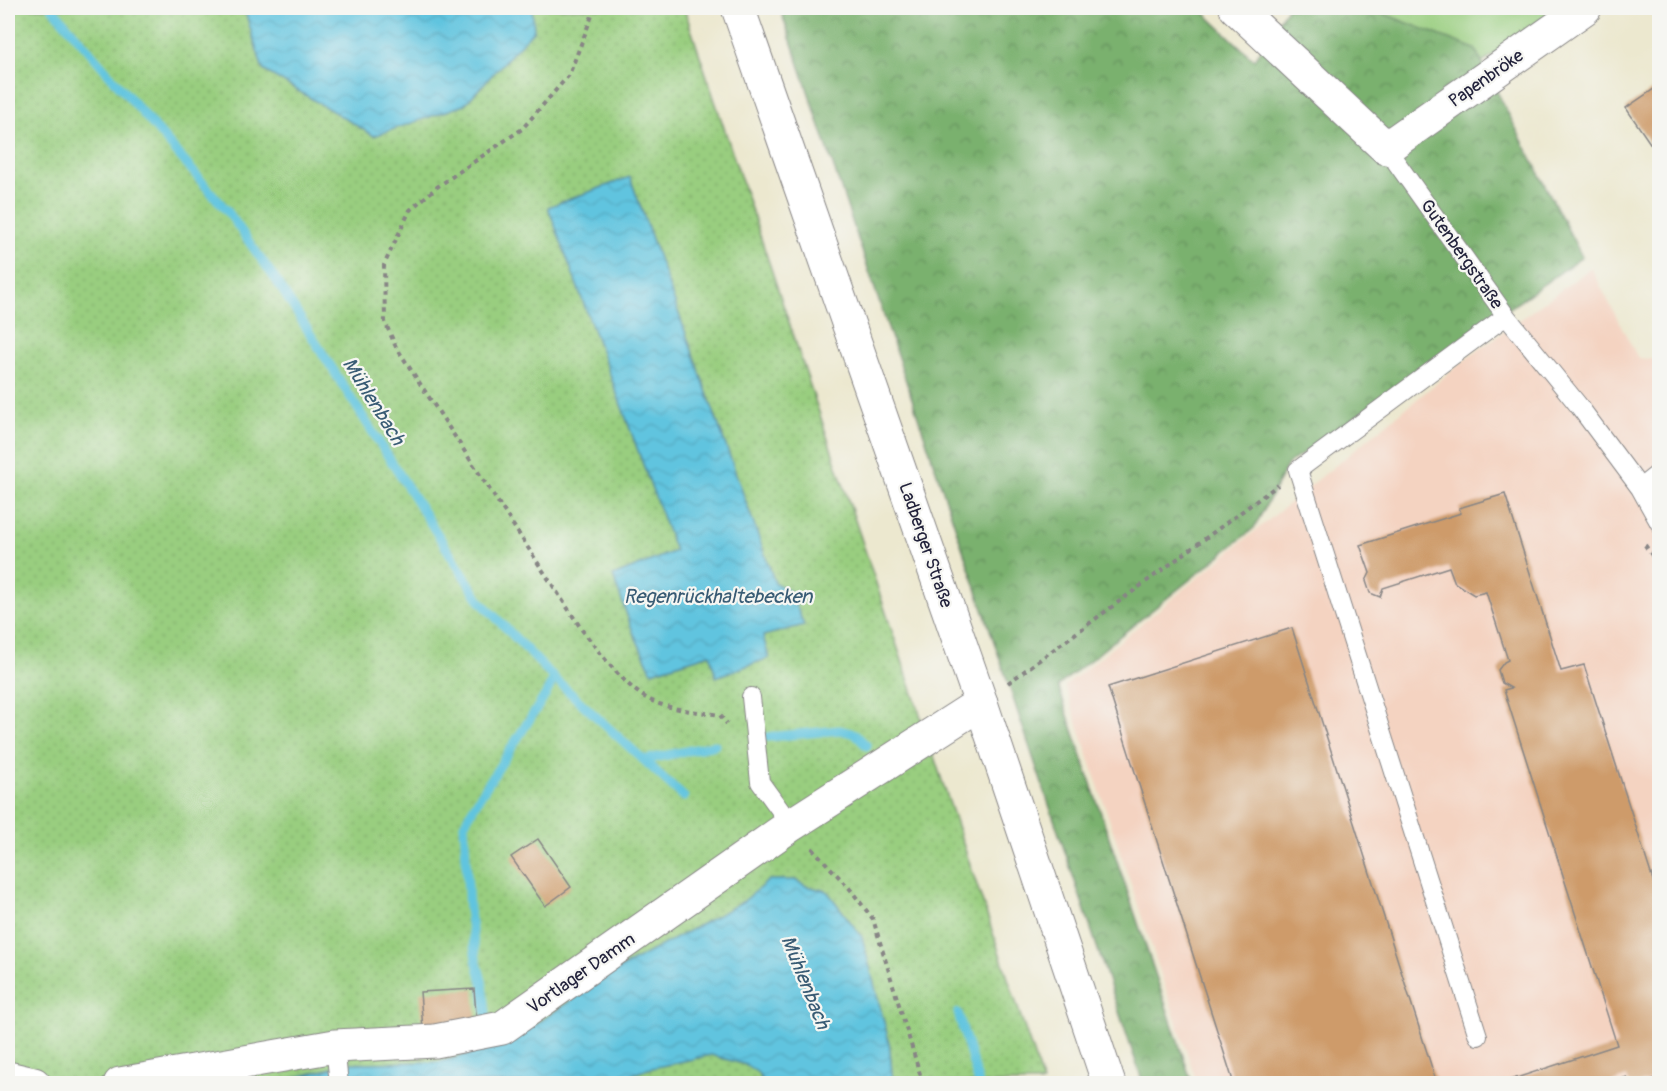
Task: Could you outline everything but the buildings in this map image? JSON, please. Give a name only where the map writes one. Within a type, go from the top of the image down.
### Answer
[{"type":"street","name":"Ladberger Straße","points":[[738,8],[981,703],[1109,1083]]},
{"type":"street","name":"Gutenbergstraße","points":[[1236,8],[1386,148]]},
{"type":"street","name":"Papenbröke","points":[[1386,148],[1585,8]]},
{"type":"street","name":"Vortlager Damm","points":[[120,1083],[336,1065],[435,1041],[502,1028],[791,825],[981,703]]},
{"type":"street","points":[[8,1078],[34,1083]]},
{"type":"lane","name":"Gutenbergstraße","points":[[1386,148],[1506,316],[1579,406],[1640,488],[1659,524]]},
{"type":"lane","points":[[1478,1036],[1298,470],[1506,316]]},
{"type":"lane","points":[[1640,488],[1659,472]]},
{"type":"lane","points":[[751,697],[760,782],[791,825]]},
{"type":"path","points":[[595,8],[569,75],[522,129],[437,187],[410,210],[384,265],[385,322],[396,346],[582,630],[613,668],[643,696],[671,707],[720,715],[732,729]]},
{"type":"path","points":[[981,703],[1298,470]]},
{"type":"path","points":[[791,825],[850,889],[873,919],[923,1083]]},
{"type":"shaded area","points":[[1591,268],[1638,358],[1659,360],[1659,1083],[1197,1083],[1065,686],[1465,360]]},
{"type":"green space","points":[[8,8],[684,8],[1043,1083],[8,1083]]},
{"type":"green space","points":[[780,8],[1199,8],[1254,60],[1287,8],[1369,8],[1475,49],[1582,257],[1288,464],[1254,528],[1058,686],[1192,1083],[1143,1083]]},
{"type":"green space","points":[[1369,8],[1557,8],[1482,63]]},
{"type":"water","points":[[244,8],[532,8],[534,30],[464,105],[374,136],[263,70]]},
{"type":"water","name":"Regenrückhaltebecken","points":[[630,177],[775,583],[790,591],[804,625],[763,636],[769,658],[716,677],[710,654],[652,672],[633,632],[613,576],[675,551],[548,207]]},
{"type":"water","points":[[769,880],[795,880],[806,886],[827,891],[862,937],[889,1041],[893,1083],[763,1083],[758,1073],[746,1065],[711,1055],[648,1069],[609,1083],[271,1084],[351,1063],[439,1062],[507,1044],[613,972],[744,901]]},
{"type":"waterway","name":"Mühlenbach","points":[[52,8],[228,212],[276,280],[480,601],[554,678],[684,797]]},
{"type":"waterway","points":[[486,1014],[469,909],[464,824],[554,678]]},
{"type":"waterway","points":[[768,737],[840,730],[855,734],[867,746]]},
{"type":"waterway","points":[[644,760],[715,745]]},
{"type":"waterway","points":[[958,1013],[979,1084]]}]
